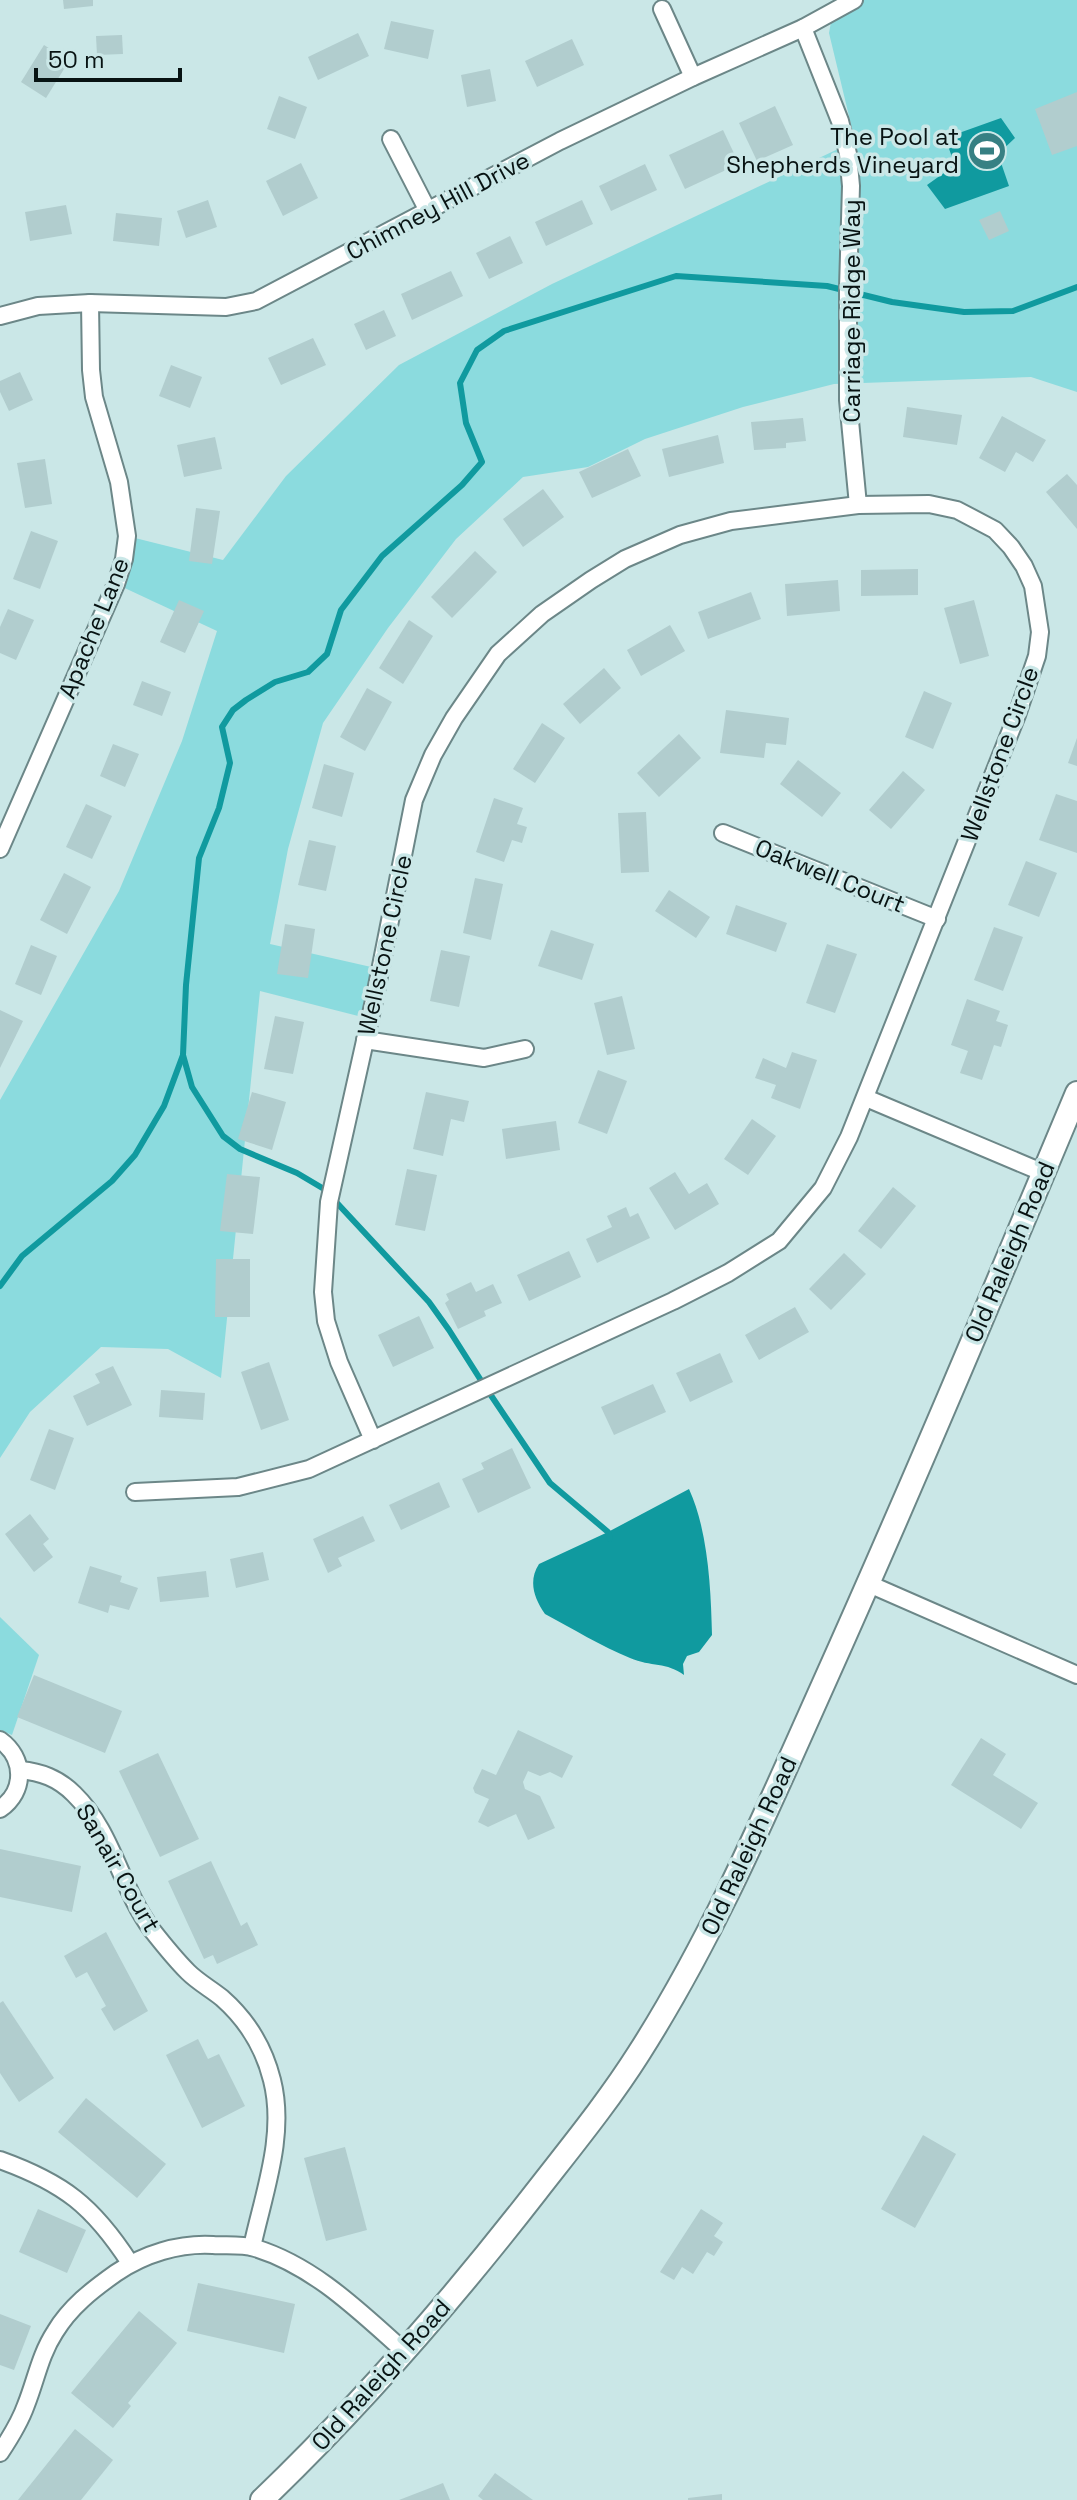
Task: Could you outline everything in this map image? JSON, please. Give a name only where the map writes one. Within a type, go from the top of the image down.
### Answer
[{"type":"main road","name":"Old Raleigh Road","points":[[262,2500],[404,2351],[497,2243],[590,2123],[641,2050],[700,1949],[869,1584],[1077,1093]]},
{"type":"street","name":"Chimney Hill Drive","points":[[0,316],[38,306],[90,303],[226,307],[256,301],[560,141],[803,28],[854,0]]},
{"type":"street","points":[[662,9],[693,77]]},
{"type":"street","name":"Carriage Ridge Way","points":[[803,28],[840,121],[848,154],[851,186],[848,400],[858,505]]},
{"type":"street","points":[[391,139],[428,211]]},
{"type":"street","name":"Apache Lane","points":[[0,849],[116,584],[127,547],[119,482],[94,397],[90,303]]},
{"type":"street","name":"Wellstone Circle","points":[[135,1492],[238,1487],[309,1469],[373,1440],[673,1301],[728,1273],[779,1241],[823,1188],[866,1098],[1017,715],[1037,656],[1040,632],[1038,606],[1024,566],[995,530],[957,510],[929,504],[858,505],[731,521],[680,535],[625,559],[542,614],[498,654],[454,718],[433,755],[414,800],[329,1202],[323,1292],[326,1321],[339,1362],[373,1440]]},
{"type":"street","name":"Oakwell Court","points":[[723,833],[937,919]]},
{"type":"street","points":[[365,1040],[484,1058],[525,1049]]},
{"type":"street","points":[[866,1098],[1044,1173]]},
{"type":"street","points":[[869,1584],[1077,1675]]},
{"type":"street","points":[[0,1740],[11,1749],[20,1770],[15,1795],[0,1809]]},
{"type":"street","name":"Sanair Court","points":[[20,1770],[40,1772],[74,1794],[108,1840],[132,1896],[151,1929],[189,1973],[235,2010],[266,2060],[276,2097],[277,2134],[252,2247]]},
{"type":"street","points":[[0,2160],[57,2185],[77,2200],[109,2231],[130,2263]]},
{"type":"street","points":[[2,2445],[26,2405],[39,2364],[54,2333],[76,2305],[130,2263],[189,2245],[252,2247],[304,2270],[344,2297],[404,2351]]},
{"type":"shaded area","points":[[835,0],[1077,0],[1077,392],[1031,377],[834,384],[743,407],[645,439],[588,467],[523,477],[456,539],[388,628],[323,723],[288,849],[270,944],[380,969],[370,1019],[260,991],[221,1378],[168,1349],[101,1347],[30,1412],[0,1458],[0,1100],[119,891],[182,741],[217,631],[116,584],[127,536],[223,560],[286,476],[399,365],[552,284],[855,141],[829,33]]},
{"type":"shaded area","points":[[1001,118],[1015,138],[998,154],[1009,186],[945,209],[927,185],[955,165],[945,138]]},
{"type":"shaded area","points":[[689,1489],[704,1541],[712,1635],[699,1652],[687,1656],[683,1664],[684,1675],[671,1668],[638,1661],[619,1653],[545,1614],[534,1589],[539,1564]]},
{"type":"shaded area","points":[[0,1617],[39,1655],[12,1735],[0,1730]]},
{"type":"building","points":[[63,0],[93,0],[93,6],[64,9]]},
{"type":"building","points":[[391,21],[434,30],[428,59],[384,49]]},
{"type":"building","points":[[358,33],[369,56],[318,80],[308,57]]},
{"type":"building","points":[[122,35],[123,54],[97,55],[96,36]]},
{"type":"building","points":[[572,39],[584,65],[537,87],[525,61]]},
{"type":"building","points":[[44,45],[69,61],[46,98],[21,82]]},
{"type":"building","points":[[490,69],[496,101],[467,107],[461,75]]},
{"type":"building","points":[[1077,92],[1077,146],[1052,155],[1035,109]]},
{"type":"building","points":[[279,96],[307,107],[295,139],[267,129]]},
{"type":"building","points":[[775,106],[793,145],[757,161],[739,123]]},
{"type":"building","points":[[723,130],[739,164],[685,189],[669,155]]},
{"type":"building","points":[[301,163],[318,198],[283,216],[266,181]]},
{"type":"building","points":[[645,164],[657,190],[611,211],[599,186]]},
{"type":"building","points":[[208,200],[217,227],[186,238],[177,211]]},
{"type":"building","points":[[582,200],[593,224],[546,246],[535,222]]},
{"type":"building","points":[[66,205],[72,234],[30,241],[25,212]]},
{"type":"building","points":[[1000,211],[1009,231],[989,240],[979,220]]},
{"type":"building","points":[[116,213],[162,218],[159,246],[113,241]]},
{"type":"building","points":[[510,236],[523,263],[489,279],[476,253]]},
{"type":"building","points":[[451,271],[463,296],[412,320],[401,294]]},
{"type":"building","points":[[384,310],[396,336],[366,350],[354,324]]},
{"type":"building","points":[[313,338],[326,365],[281,385],[268,358]]},
{"type":"building","points":[[171,365],[202,377],[190,408],[159,396]]},
{"type":"building","points":[[20,372],[33,400],[9,411],[0,392],[0,381]]},
{"type":"building","points":[[907,407],[962,415],[957,445],[903,437]]},
{"type":"building","points":[[1002,416],[1046,440],[1033,462],[1016,452],[1005,472],[979,458]]},
{"type":"building","points":[[803,418],[806,441],[786,443],[786,448],[754,450],[751,422]]},
{"type":"building","points":[[718,435],[724,463],[669,477],[662,449]]},
{"type":"building","points":[[215,437],[222,469],[184,477],[177,445]]},
{"type":"building","points":[[628,449],[641,476],[592,498],[579,472]]},
{"type":"building","points":[[45,459],[52,504],[25,508],[17,463]]},
{"type":"building","points":[[1067,474],[1077,485],[1077,529],[1046,492]]},
{"type":"building","points":[[543,489],[564,517],[523,547],[503,519]]},
{"type":"building","points":[[196,508],[220,511],[212,564],[189,561]]},
{"type":"building","points":[[31,531],[58,541],[40,589],[13,579]]},
{"type":"building","points":[[475,551],[497,572],[452,618],[431,597]]},
{"type":"building","points":[[918,569],[918,595],[861,596],[861,570]]},
{"type":"building","points":[[838,580],[840,611],[787,616],[785,584]]},
{"type":"building","points":[[751,592],[761,619],[708,639],[698,612]]},
{"type":"building","points":[[179,600],[204,611],[185,653],[160,642]]},
{"type":"building","points":[[974,600],[989,656],[960,664],[944,608]]},
{"type":"building","points":[[8,609],[34,620],[16,660],[0,653],[0,627]]},
{"type":"building","points":[[409,620],[433,636],[403,684],[379,668]]},
{"type":"building","points":[[670,625],[685,651],[641,676],[627,650]]},
{"type":"building","points":[[604,668],[621,688],[580,724],[563,704]]},
{"type":"building","points":[[142,681],[171,692],[162,716],[133,705]]},
{"type":"building","points":[[367,688],[392,702],[365,751],[340,737]]},
{"type":"building","points":[[924,691],[952,703],[933,749],[905,737]]},
{"type":"building","points":[[726,710],[789,718],[786,745],[766,743],[764,758],[720,753]]},
{"type":"building","points":[[542,723],[565,738],[535,783],[513,769]]},
{"type":"building","points":[[679,734],[701,758],[659,797],[637,773]]},
{"type":"building","points":[[1077,738],[1077,766],[1068,763]]},
{"type":"building","points":[[113,744],[139,754],[125,787],[100,776]]},
{"type":"building","points":[[798,760],[841,793],[822,817],[780,784]]},
{"type":"building","points":[[324,764],[354,773],[342,817],[312,808]]},
{"type":"building","points":[[903,771],[925,790],[891,829],[869,810]]},
{"type":"building","points":[[1056,794],[1077,801],[1077,853],[1039,840]]},
{"type":"building","points":[[494,798],[523,808],[517,824],[527,827],[522,843],[512,840],[504,862],[476,852]]},
{"type":"building","points":[[86,804],[112,816],[92,859],[66,847]]},
{"type":"building","points":[[646,812],[649,872],[621,873],[618,813]]},
{"type":"building","points":[[309,840],[336,846],[326,891],[298,885]]},
{"type":"building","points":[[1026,861],[1057,873],[1039,917],[1008,905]]},
{"type":"building","points":[[64,873],[91,887],[67,934],[40,920]]},
{"type":"building","points":[[475,878],[503,884],[491,940],[463,933]]},
{"type":"building","points":[[669,890],[710,917],[696,938],[655,911]]},
{"type":"building","points":[[736,905],[787,923],[776,952],[726,934]]},
{"type":"building","points":[[285,924],[315,929],[308,978],[277,974]]},
{"type":"building","points":[[994,927],[1023,937],[1003,991],[974,980]]},
{"type":"building","points":[[551,930],[594,944],[582,980],[538,966]]},
{"type":"building","points":[[827,944],[857,954],[835,1013],[806,1003]]},
{"type":"building","points":[[31,945],[57,956],[41,995],[15,984]]},
{"type":"building","points":[[441,950],[470,956],[459,1007],[430,1001]]},
{"type":"building","points":[[622,996],[635,1049],[607,1055],[594,1003]]},
{"type":"building","points":[[967,999],[1000,1011],[996,1021],[1008,1025],[1001,1047],[994,1045],[982,1080],[960,1073],[968,1051],[951,1045]]},
{"type":"building","points":[[0,1010],[23,1021],[0,1068]]},
{"type":"building","points":[[275,1016],[304,1022],[293,1074],[264,1069]]},
{"type":"building","points":[[792,1052],[817,1060],[800,1109],[771,1098],[776,1085],[755,1078],[763,1058],[786,1068]]},
{"type":"building","points":[[598,1070],[627,1081],[607,1134],[578,1123]]},
{"type":"building","points":[[252,1092],[286,1102],[272,1150],[238,1139]]},
{"type":"building","points":[[426,1092],[469,1101],[464,1122],[451,1119],[443,1156],[413,1149]]},
{"type":"building","points":[[752,1119],[776,1136],[748,1175],[724,1159]]},
{"type":"building","points":[[556,1121],[560,1150],[506,1159],[502,1129]]},
{"type":"building","points":[[407,1169],[437,1175],[425,1231],[395,1225]]},
{"type":"building","points":[[675,1172],[689,1194],[707,1183],[719,1204],[675,1230],[649,1188]]},
{"type":"building","points":[[227,1174],[260,1177],[253,1234],[220,1231]]},
{"type":"building","points":[[893,1187],[916,1206],[881,1249],[858,1231]]},
{"type":"building","points":[[626,1207],[630,1217],[638,1213],[650,1238],[597,1263],[586,1239],[612,1227],[607,1216]]},
{"type":"building","points":[[569,1251],[581,1277],[529,1301],[517,1275]]},
{"type":"building","points":[[844,1253],[866,1274],[831,1310],[809,1289]]},
{"type":"building","points":[[216,1259],[250,1259],[250,1317],[215,1317]]},
{"type":"building","points":[[471,1282],[476,1292],[493,1284],[502,1303],[484,1311],[486,1316],[458,1329],[445,1303],[449,1300],[446,1294]]},
{"type":"building","points":[[795,1307],[809,1332],[759,1360],[745,1335]]},
{"type":"building","points":[[419,1316],[434,1348],[393,1367],[378,1335]]},
{"type":"building","points":[[720,1353],[733,1382],[690,1402],[676,1373]]},
{"type":"building","points":[[269,1362],[289,1420],[261,1430],[241,1372]]},
{"type":"building","points":[[113,1366],[132,1405],[87,1426],[73,1396],[100,1383],[95,1374]]},
{"type":"building","points":[[653,1384],[666,1412],[614,1435],[601,1407]]},
{"type":"building","points":[[161,1390],[205,1393],[203,1420],[159,1417]]},
{"type":"building","points":[[49,1429],[74,1438],[55,1490],[30,1480]]},
{"type":"building","points":[[512,1448],[531,1488],[478,1513],[462,1479],[484,1469],[481,1463]]},
{"type":"building","points":[[439,1482],[450,1507],[401,1530],[389,1505]]},
{"type":"building","points":[[30,1514],[49,1539],[43,1544],[53,1557],[34,1572],[5,1534]]},
{"type":"building","points":[[363,1516],[375,1541],[338,1558],[342,1566],[328,1573],[313,1539]]},
{"type":"building","points":[[263,1552],[269,1580],[236,1588],[230,1559]]},
{"type":"building","points":[[90,1566],[122,1576],[120,1582],[138,1588],[129,1610],[110,1605],[108,1613],[78,1603]]},
{"type":"building","points":[[206,1571],[209,1597],[160,1602],[157,1577]]},
{"type":"building","points":[[34,1675],[122,1711],[105,1753],[17,1717]]},
{"type":"building","points":[[518,1730],[573,1756],[562,1778],[550,1772],[540,1776],[528,1771],[523,1782],[525,1789],[540,1796],[555,1828],[528,1840],[516,1814],[488,1827],[478,1822],[489,1799],[475,1793],[473,1788],[482,1769],[496,1775]]},
{"type":"building","points":[[981,1738],[1006,1754],[993,1775],[1038,1803],[1021,1829],[951,1785]]},
{"type":"building","points":[[158,1753],[199,1839],[160,1857],[119,1771]]},
{"type":"building","points":[[0,1849],[81,1866],[72,1912],[0,1897]]},
{"type":"building","points":[[211,1861],[241,1926],[247,1922],[258,1945],[217,1964],[213,1955],[204,1959],[168,1881]]},
{"type":"building","points":[[106,1932],[148,2011],[114,2031],[101,2009],[106,2006],[87,1972],[76,1978],[64,1956]]},
{"type":"building","points":[[3,2001],[54,2078],[19,2102],[0,2073],[0,2003]]},
{"type":"building","points":[[198,2039],[208,2059],[219,2054],[245,2106],[202,2128],[166,2055]]},
{"type":"building","points":[[86,2098],[166,2164],[137,2198],[58,2132]]},
{"type":"building","points":[[923,2135],[956,2154],[915,2228],[881,2209]]},
{"type":"building","points":[[345,2147],[367,2230],[326,2241],[304,2158]]},
{"type":"building","points":[[38,2209],[86,2230],[67,2273],[19,2252]]},
{"type":"building","points":[[701,2209],[723,2223],[714,2236],[723,2242],[714,2256],[707,2252],[693,2274],[682,2267],[674,2280],[660,2272]]},
{"type":"building","points":[[198,2283],[295,2304],[284,2353],[187,2331]]},
{"type":"building","points":[[139,2311],[177,2343],[128,2403],[131,2406],[113,2428],[71,2393]]},
{"type":"building","points":[[0,2314],[31,2326],[14,2370],[0,2365]]},
{"type":"building","points":[[75,2429],[113,2460],[81,2500],[18,2500]]},
{"type":"building","points":[[495,2473],[533,2500],[483,2500],[478,2496]]},
{"type":"building","points":[[443,2483],[450,2500],[399,2500]]},
{"type":"building","points":[[722,2494],[722,2500],[688,2500],[688,2498]]},
{"type":"waterway","points":[[0,1286],[22,1256],[112,1181],[135,1155],[164,1106],[183,1055],[186,985],[199,858],[219,808],[230,763],[222,727],[233,710],[246,700],[275,682],[308,672],[327,654],[341,610],[382,556],[462,485],[482,462],[466,423],[460,383],[477,350],[504,331],[676,276],[827,286],[892,302],[964,312],[1013,311],[1077,287]]},
{"type":"waterway","points":[[183,1055],[192,1087],[223,1136],[240,1149],[297,1173],[324,1189],[429,1302],[550,1483],[608,1532],[610,1539]]},
{"type":"place","name":"The Pool at Shepherds Vineyard","points":[[987,151]]}]
